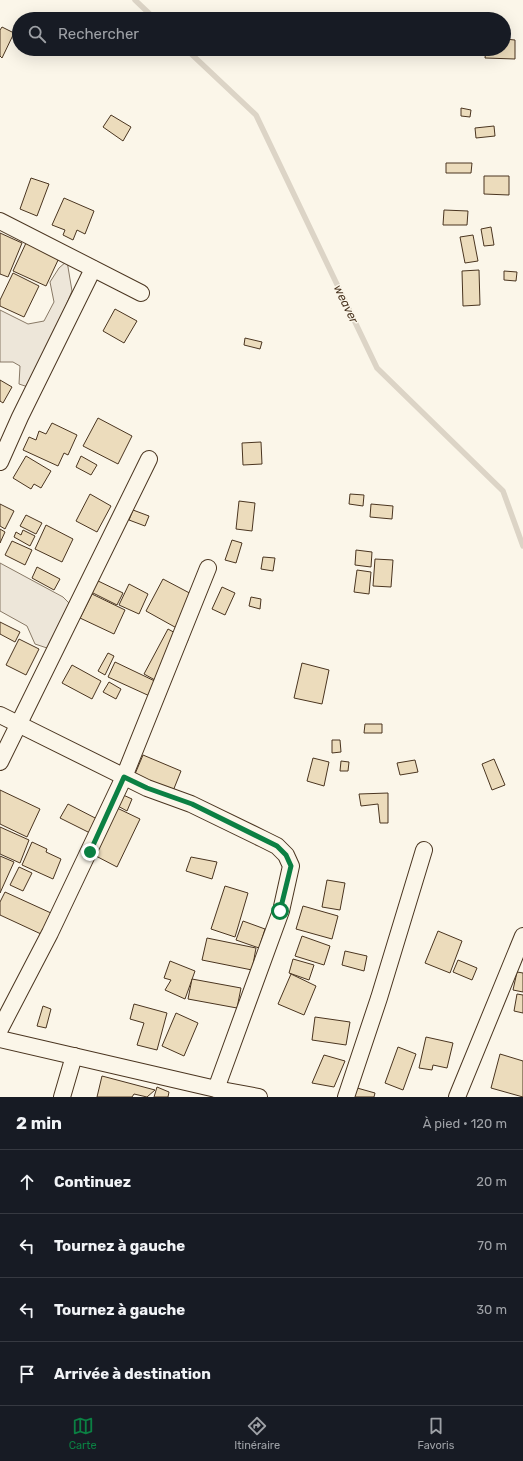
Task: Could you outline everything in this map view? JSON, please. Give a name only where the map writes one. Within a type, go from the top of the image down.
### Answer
[{"type":"street","points":[[0,221],[141,293]]},
{"type":"street","points":[[0,462],[20,417],[93,269]]},
{"type":"street","points":[[0,762],[149,459]]},
{"type":"street","points":[[0,1029],[50,933],[124,777],[208,568]]},
{"type":"street","points":[[0,715],[147,788],[192,804],[277,846],[286,855],[291,866],[280,911],[216,1089]]},
{"type":"street","points":[[346,1097],[379,998],[424,850]]},
{"type":"street","points":[[457,1097],[523,936]]},
{"type":"street","points":[[0,1039],[216,1089],[259,1097]]},
{"type":"street","points":[[62,1097],[74,1056]]},
{"type":"shaded area","points":[[67,261],[72,291],[28,387],[19,384],[20,366],[13,362],[0,362],[0,310],[28,324],[44,321],[54,302],[50,282],[59,268]]},
{"type":"shaded area","points":[[0,563],[63,597],[71,605],[53,650],[35,644],[27,626],[0,611]]},
{"type":"building","points":[[2,27],[12,32],[12,37],[2,58],[0,56],[0,30]]},
{"type":"building","points":[[511,40],[515,40],[515,59],[485,58],[485,56],[511,56]]},
{"type":"building","points":[[461,108],[471,110],[470,117],[461,116]]},
{"type":"building","points":[[111,115],[131,127],[123,141],[103,127]]},
{"type":"building","points":[[494,126],[495,136],[476,138],[475,128]]},
{"type":"building","points":[[446,163],[472,163],[471,173],[446,173]]},
{"type":"building","points":[[484,176],[509,176],[509,195],[484,194]]},
{"type":"building","points":[[31,178],[49,184],[37,216],[20,209]]},
{"type":"building","points":[[64,198],[94,211],[85,234],[77,230],[73,240],[63,235],[65,230],[52,225]]},
{"type":"building","points":[[444,210],[468,211],[467,225],[443,225]]},
{"type":"building","points":[[491,227],[494,245],[484,246],[481,229]]},
{"type":"building","points":[[0,233],[22,243],[8,277],[0,274]]},
{"type":"building","points":[[473,235],[478,261],[465,263],[460,237]]},
{"type":"building","points":[[26,243],[59,258],[46,286],[13,271]]},
{"type":"building","points":[[479,270],[480,305],[463,306],[462,271]]},
{"type":"building","points":[[504,271],[517,272],[516,281],[504,280]]},
{"type":"building","points":[[13,273],[39,286],[24,317],[0,306],[0,300]]},
{"type":"building","points":[[115,309],[137,321],[124,343],[103,331]]},
{"type":"building","points":[[245,338],[262,342],[260,349],[244,345]]},
{"type":"building","points":[[0,380],[12,387],[3,403],[0,401]]},
{"type":"building","points":[[98,418],[132,436],[118,464],[83,446]]},
{"type":"building","points":[[52,423],[77,435],[68,455],[64,453],[58,466],[23,450],[29,437],[36,440],[39,431],[46,434]]},
{"type":"building","points":[[261,442],[262,464],[243,465],[242,443]]},
{"type":"building","points":[[26,456],[51,471],[41,488],[34,484],[31,489],[13,478]]},
{"type":"building","points":[[81,456],[97,465],[91,475],[76,467]]},
{"type":"building","points":[[90,494],[111,506],[97,532],[76,521]]},
{"type":"building","points":[[350,494],[364,495],[363,506],[349,504]]},
{"type":"building","points":[[239,501],[255,503],[252,531],[236,529]]},
{"type":"building","points":[[0,504],[14,511],[5,529],[0,526]]},
{"type":"building","points":[[371,504],[393,506],[392,519],[370,517]]},
{"type":"building","points":[[133,510],[149,516],[145,526],[129,520]]},
{"type":"building","points":[[26,515],[42,523],[36,534],[20,526]]},
{"type":"building","points":[[46,525],[73,539],[62,562],[35,549]]},
{"type":"building","points":[[0,529],[5,532],[0,543]]},
{"type":"building","points":[[23,530],[35,536],[30,546],[14,537],[16,532],[21,535]]},
{"type":"building","points":[[232,540],[242,543],[236,563],[225,560]]},
{"type":"building","points":[[12,541],[32,550],[25,565],[5,555]]},
{"type":"building","points":[[356,550],[372,552],[371,567],[355,565]]},
{"type":"building","points":[[263,557],[275,558],[273,571],[261,569]]},
{"type":"building","points":[[375,559],[393,560],[391,587],[373,586]]},
{"type":"building","points":[[37,567],[60,579],[54,590],[32,578]]},
{"type":"building","points":[[357,570],[371,572],[369,594],[354,592]]},
{"type":"building","points":[[94,579],[123,593],[117,605],[89,591]]},
{"type":"building","points":[[163,579],[199,598],[182,631],[146,611]]},
{"type":"building","points":[[129,584],[148,594],[139,614],[119,605]]},
{"type":"building","points":[[222,587],[235,593],[225,615],[212,609]]},
{"type":"building","points":[[92,594],[125,610],[114,634],[80,618]]},
{"type":"building","points":[[251,597],[261,599],[260,609],[249,606]]},
{"type":"building","points":[[0,622],[20,632],[15,642],[0,634]]},
{"type":"building","points":[[168,629],[188,640],[164,685],[144,674]]},
{"type":"building","points":[[19,639],[39,649],[26,675],[6,665]]},
{"type":"building","points":[[108,653],[114,656],[105,675],[98,671]]},
{"type":"building","points":[[115,662],[161,684],[154,698],[108,677]]},
{"type":"building","points":[[302,663],[329,670],[322,704],[294,698]]},
{"type":"building","points":[[72,665],[101,681],[92,699],[62,683]]},
{"type":"building","points":[[109,682],[121,689],[116,699],[103,692]]},
{"type":"building","points":[[365,724],[382,724],[382,733],[364,733]]},
{"type":"building","points":[[332,740],[340,740],[341,752],[332,753]]},
{"type":"building","points":[[143,755],[181,771],[173,791],[135,774]]},
{"type":"building","points":[[313,758],[329,762],[324,786],[307,781]]},
{"type":"building","points":[[494,759],[505,785],[492,790],[482,764]]},
{"type":"building","points":[[415,760],[418,772],[400,775],[397,763]]},
{"type":"building","points":[[341,761],[349,762],[348,771],[340,771]]},
{"type":"building","points":[[0,790],[40,809],[27,837],[0,824]]},
{"type":"building","points":[[388,793],[388,823],[380,823],[378,804],[361,806],[359,794]]},
{"type":"building","points":[[121,794],[132,799],[127,811],[116,805]]},
{"type":"building","points":[[68,804],[99,820],[92,834],[60,818]]},
{"type":"building","points":[[117,808],[140,819],[117,867],[94,855]]},
{"type":"building","points":[[0,827],[29,840],[20,863],[0,854]]},
{"type":"building","points":[[32,842],[47,849],[46,852],[61,859],[53,879],[22,865]]},
{"type":"building","points":[[0,856],[14,862],[0,893]]},
{"type":"building","points":[[191,857],[217,862],[212,879],[186,871]]},
{"type":"building","points":[[19,867],[32,873],[23,891],[10,885]]},
{"type":"building","points":[[327,880],[345,883],[340,910],[322,907]]},
{"type":"building","points":[[225,886],[248,893],[235,937],[211,929]]},
{"type":"building","points":[[5,892],[51,913],[41,934],[0,915],[0,902]]},
{"type":"building","points":[[303,906],[338,916],[332,939],[296,929]]},
{"type":"building","points":[[243,921],[265,929],[259,948],[236,940]]},
{"type":"building","points":[[438,931],[462,941],[450,973],[425,963]]},
{"type":"building","points":[[302,936],[330,946],[324,965],[295,956]]},
{"type":"building","points":[[207,938],[256,948],[252,970],[202,960]]},
{"type":"building","points":[[345,951],[367,956],[364,971],[342,965]]},
{"type":"building","points":[[293,959],[314,965],[309,980],[289,973]]},
{"type":"building","points":[[458,960],[477,968],[472,980],[453,972]]},
{"type":"building","points":[[170,961],[195,971],[185,999],[165,990],[171,980],[164,978]]},
{"type":"building","points":[[517,972],[523,973],[523,992],[513,990]]},
{"type":"building","points":[[291,974],[316,986],[304,1015],[278,1004]]},
{"type":"building","points":[[192,979],[241,988],[237,1008],[188,999]]},
{"type":"building","points":[[517,994],[523,995],[523,1013],[514,1011]]},
{"type":"building","points":[[134,1004],[167,1013],[157,1050],[137,1045],[144,1023],[130,1019]]},
{"type":"building","points":[[43,1006],[51,1009],[46,1028],[37,1026]]},
{"type":"building","points":[[176,1013],[198,1023],[184,1056],[162,1046]]},
{"type":"building","points":[[315,1017],[350,1022],[346,1045],[312,1040]]},
{"type":"building","points":[[426,1037],[453,1043],[447,1068],[433,1065],[432,1070],[419,1068]]},
{"type":"building","points":[[398,1047],[416,1054],[403,1090],[385,1083]]},
{"type":"building","points":[[500,1054],[523,1061],[523,1097],[491,1088]]},
{"type":"building","points":[[324,1055],[345,1061],[334,1087],[312,1083]]},
{"type":"building","points":[[102,1076],[155,1090],[147,1097],[134,1094],[132,1097],[97,1097]]},
{"type":"building","points":[[350,1086],[375,1093],[374,1097],[347,1097]]},
{"type":"building","points":[[157,1087],[169,1092],[168,1097],[154,1097]]},
{"type":"waterway","name":"weaver","points":[[135,0],[148,12]]},
{"type":"waterway","name":"weaver","points":[[193,56],[256,115],[377,368],[503,491],[523,546]]},
{"type":"route","points":[[90,852],[124,777],[147,788],[192,804],[277,846],[286,855],[291,866],[280,911]]}]
